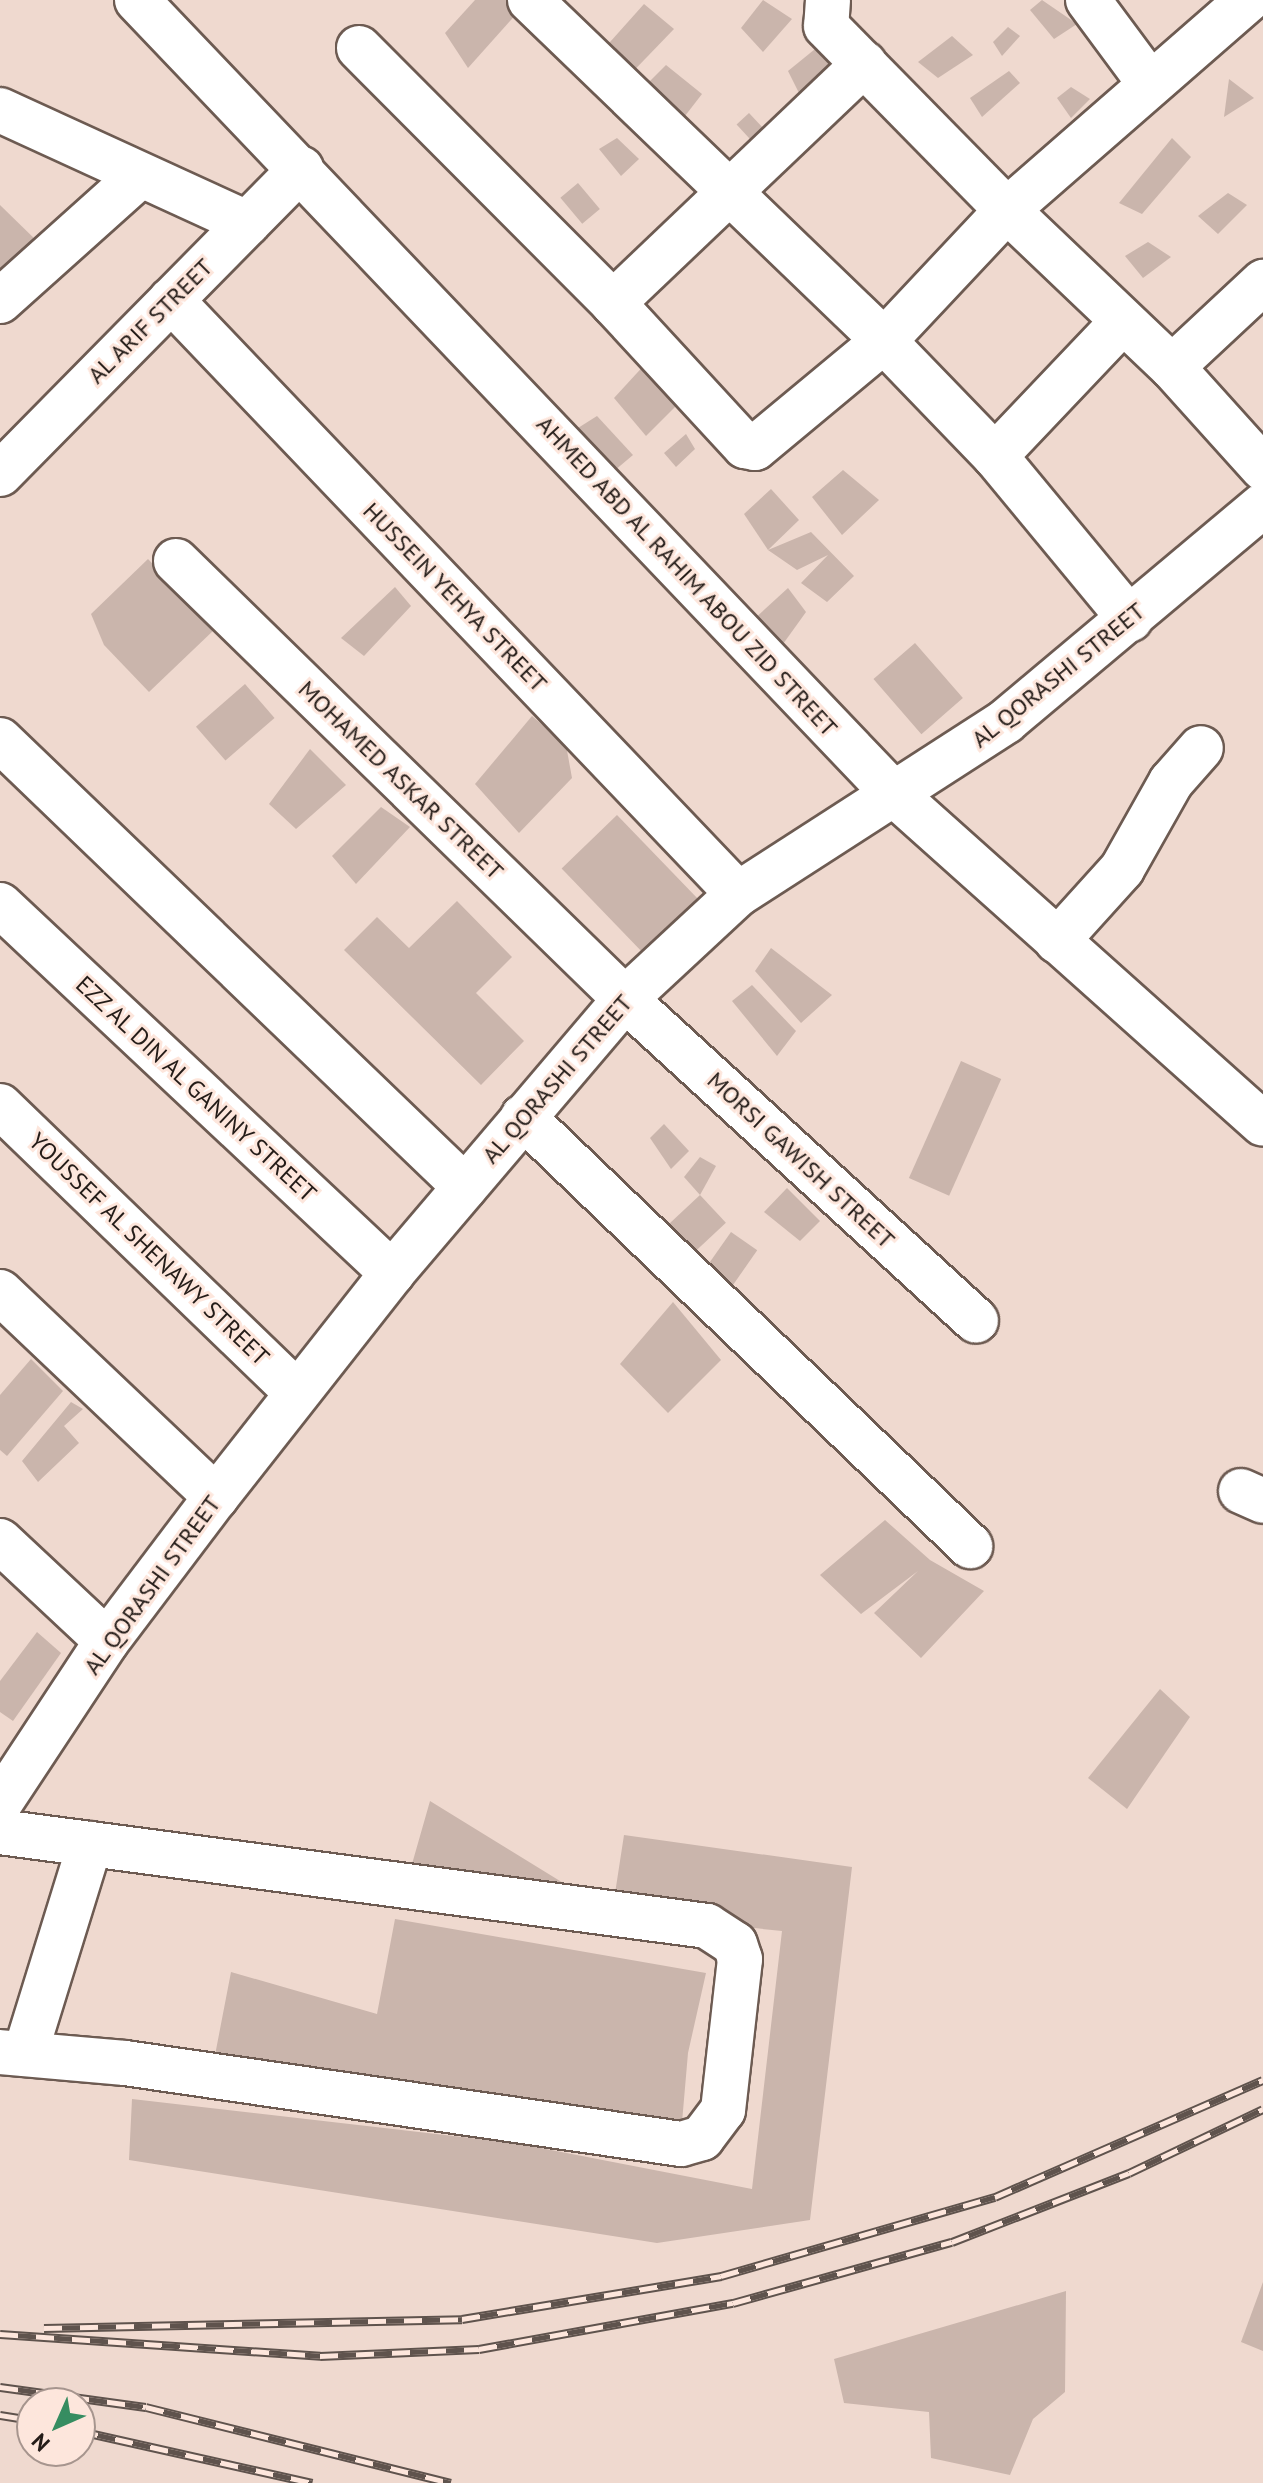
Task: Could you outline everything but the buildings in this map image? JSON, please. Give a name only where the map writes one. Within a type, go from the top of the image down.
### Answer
[{"type":"street","name":"AHMED ABD AL RAHIM ABOU ZID STREET","points":[[137,0],[893,793],[1263,1124]]},
{"type":"street","points":[[530,0],[884,341],[995,456],[1130,619]]},
{"type":"street","points":[[828,0],[826,26],[1007,210],[1172,367],[1263,468]]},
{"type":"street","points":[[359,48],[613,303],[745,446],[755,448],[884,341],[1007,210],[1148,81],[1248,0]]},
{"type":"street","points":[[1106,7],[1148,81]]},
{"type":"street","points":[[613,303],[727,190],[864,64]]},
{"type":"street","points":[[0,110],[137,178],[247,223]]},
{"type":"street","name":"AL ARIF STREET","points":[[0,474],[301,169]]},
{"type":"street","points":[[0,301],[137,178]]},
{"type":"street","points":[[1172,367],[1263,282]]},
{"type":"street","name":"HUSSEIN YEHYA STREET","points":[[171,300],[738,894]]},
{"type":"street","points":[[995,456],[1122,322]]},
{"type":"street","name":"AL QORASHI STREET","points":[[1,1806],[107,1641],[216,1497],[392,1273],[625,999],[738,894],[1006,721],[1263,505]]},
{"type":"street","name":"MOHAMED ASKAR STREET","points":[[176,561],[625,999]]},
{"type":"street","points":[[0,740],[465,1187]]},
{"type":"street","points":[[1057,941],[1122,869],[1171,782],[1201,748]]},
{"type":"street","name":"EZZ AL DIN AL GANINY STREET","points":[[0,905],[392,1273]]},
{"type":"street","name":"MORSI GAWISH STREET","points":[[625,999],[976,1321]]},
{"type":"street","name":"YOUSSEF AL SHENAWY STREET","points":[[0,1106],[297,1393]]},
{"type":"street","points":[[523,1117],[970,1546]]},
{"type":"street","points":[[0,1292],[216,1497]]},
{"type":"street","points":[[0,1541],[107,1641]]},
{"type":"street","points":[[1,1806],[90,1844],[724,1932],[740,1959],[723,2110],[702,2138],[681,2144],[125,2063],[13,2053],[90,1844]]},
{"type":"railway","points":[[44,2328],[462,2319],[721,2276],[995,2197],[1263,2080]]},
{"type":"railway","points":[[0,2334],[320,2356],[479,2349],[733,2303],[952,2242],[1129,2173],[1263,2109]]},
{"type":"railway","points":[[0,2387],[146,2407],[451,2483]]},
{"type":"railway","points":[[0,2415],[16,2418]]},
{"type":"railway","points":[[96,2435],[312,2483]]}]
